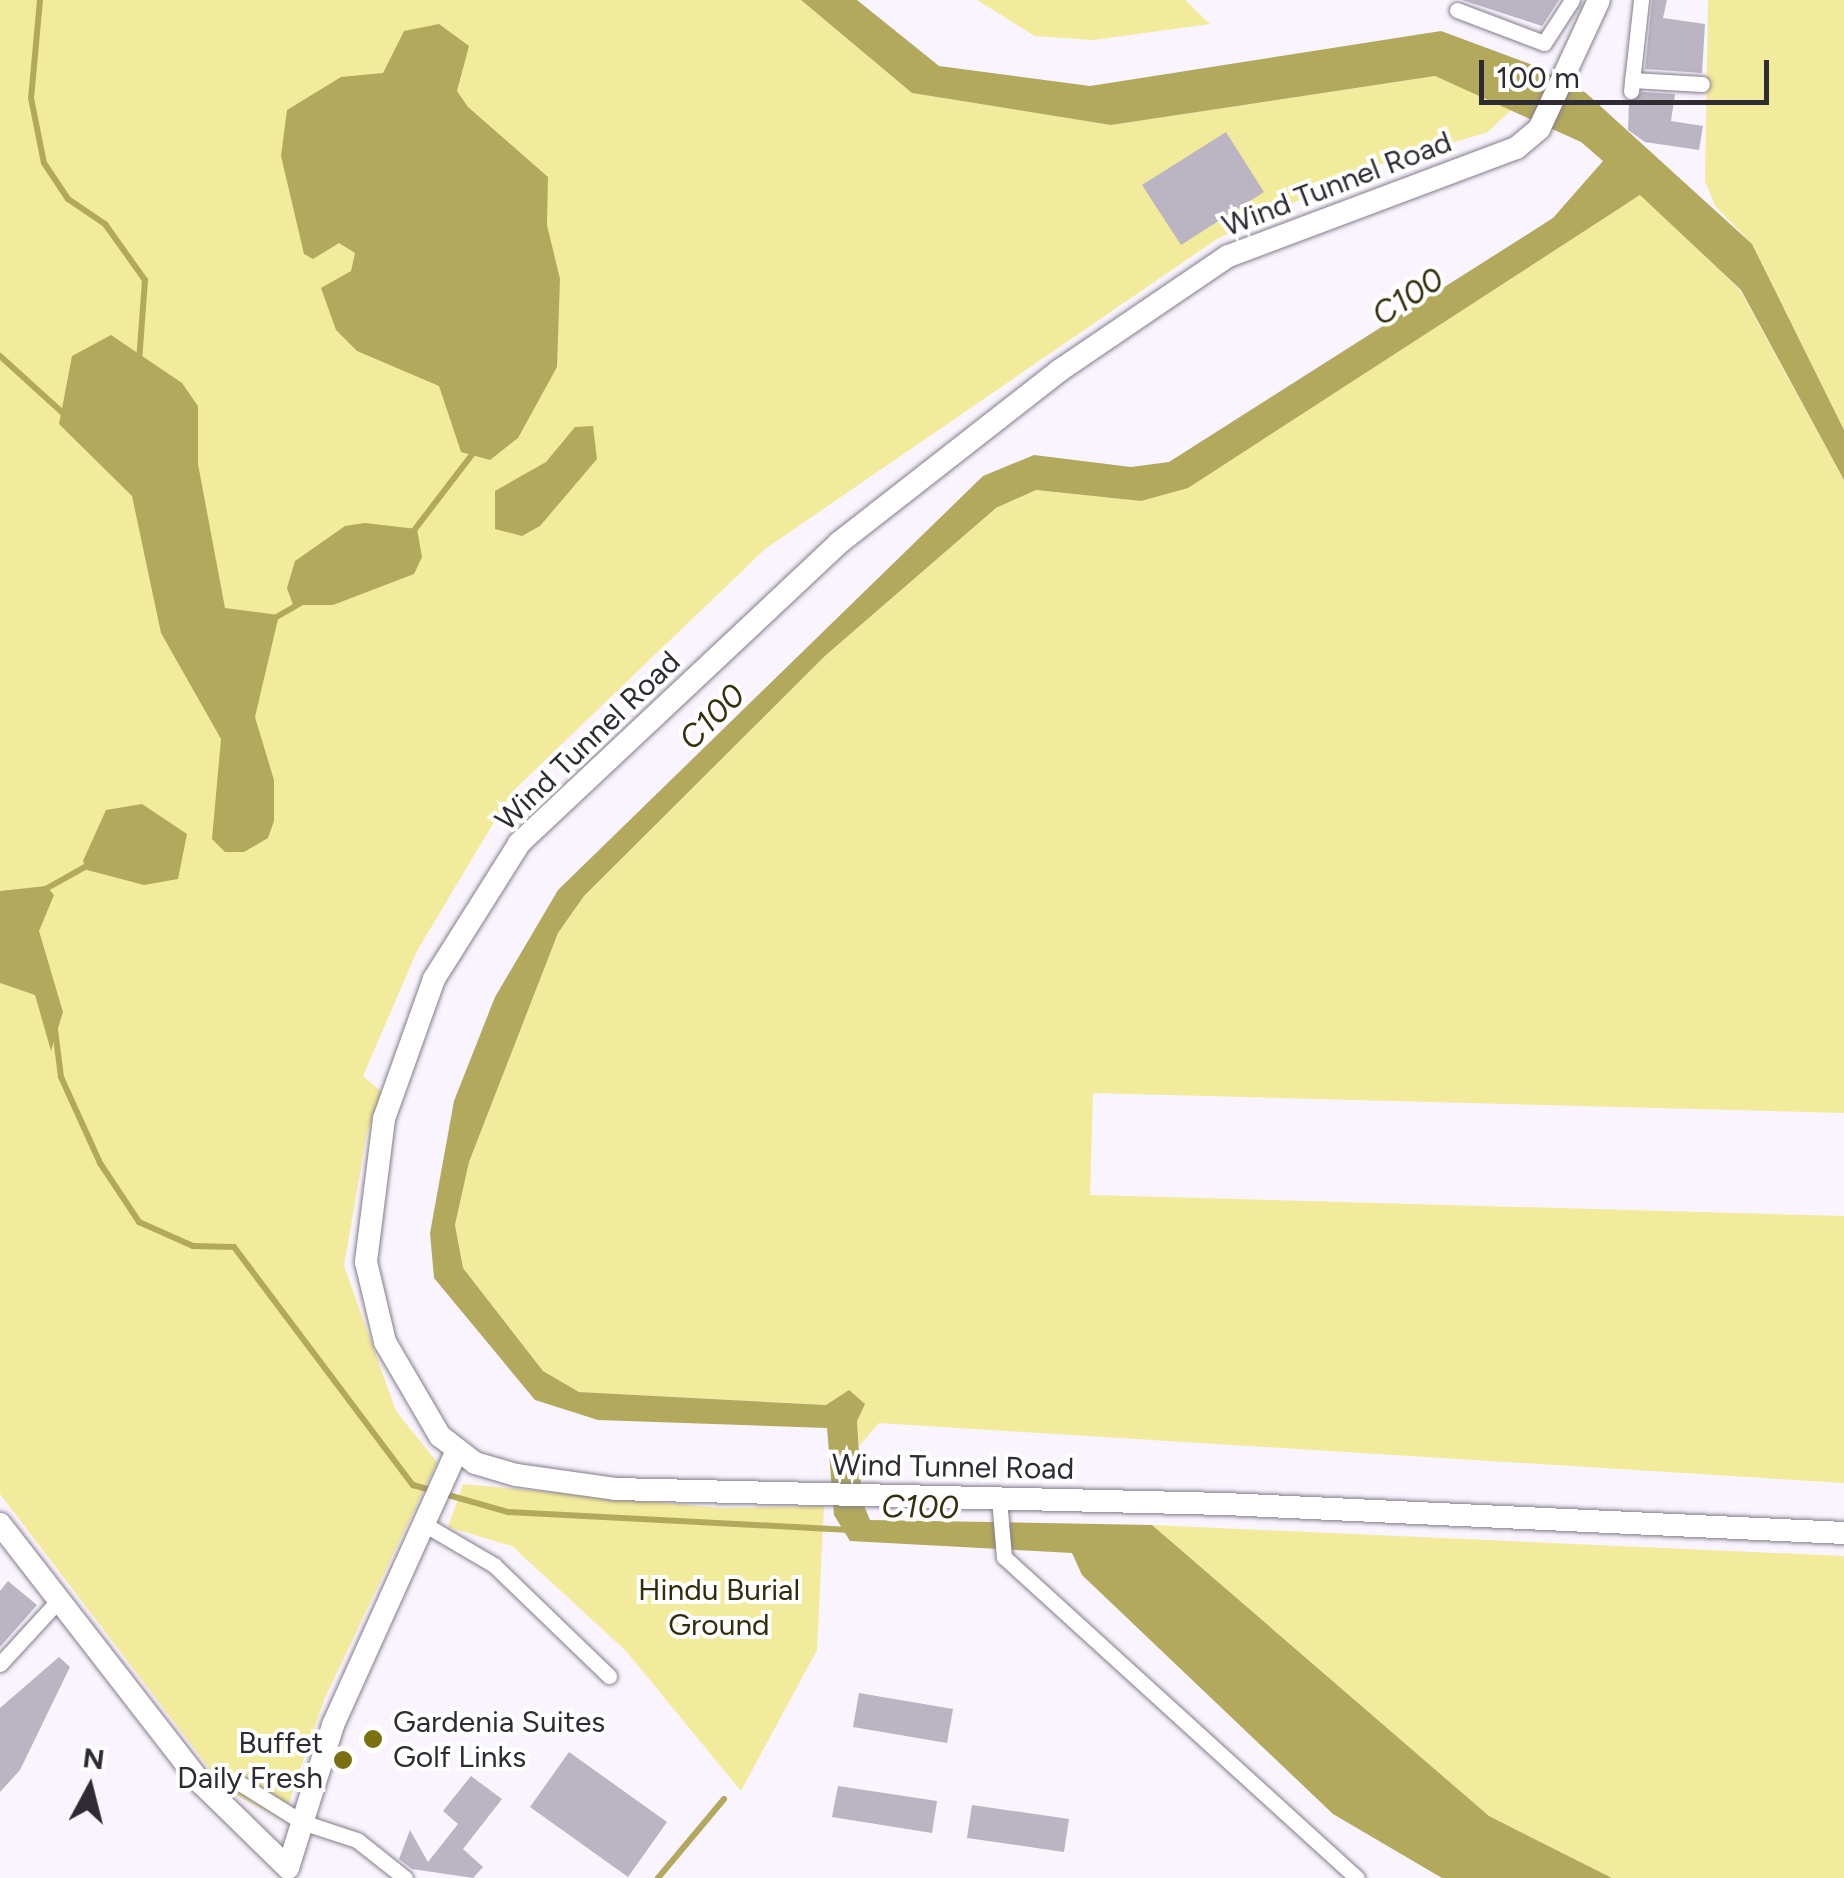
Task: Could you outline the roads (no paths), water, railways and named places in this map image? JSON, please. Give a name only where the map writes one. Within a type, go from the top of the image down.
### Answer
[{"type":"street","points":[[1456,10],[1544,44],[1572,0]]},
{"type":"street","name":"Wind Tunnel Road","points":[[1599,0],[1539,130],[1516,148],[1228,256],[1030,392],[839,544],[519,844],[434,979],[384,1119],[366,1262],[385,1342],[456,1452],[516,1476],[615,1489],[872,1495],[1002,1509],[1844,1533]]},
{"type":"street","points":[[1640,0],[1631,86],[1702,84]]},
{"type":"street","points":[[0,1524],[202,1784],[287,1873],[333,1725],[456,1452]]},
{"type":"street","points":[[434,1504],[608,1676]]},
{"type":"street","points":[[1002,1509],[1004,1552],[1356,1878]]},
{"type":"street","points":[[0,1664],[58,1601]]},
{"type":"street","points":[[241,1784],[302,1822],[358,1840],[404,1878]]},
{"type":"waterway","points":[[40,0],[31,98],[44,163],[68,199],[105,224],[145,280],[139,361]]},
{"type":"waterway","points":[[0,356],[64,414]]},
{"type":"waterway","points":[[412,533],[474,452]]},
{"type":"waterway","points":[[273,619],[301,603]]},
{"type":"waterway","points":[[42,891],[92,863]]},
{"type":"waterway","points":[[55,1030],[61,1077],[100,1163],[139,1222],[193,1246],[234,1247],[413,1485],[508,1512],[850,1530]]},
{"type":"waterway","points":[[658,1878],[724,1799]]},
{"type":"place","name":"Gardenia Suites Golf Links","points":[[373,1739]]},
{"type":"place","name":"Buffet Daily Fresh","points":[[343,1760]]},
{"type":"water label","name":"C100","points":[[1408,297]]},
{"type":"water label","name":"C100","points":[[712,717]]},
{"type":"water label","name":"C100","points":[[920,1507]]},
{"type":"park label","name":"Hindu Burial Ground","points":[[719,1607]]}]
